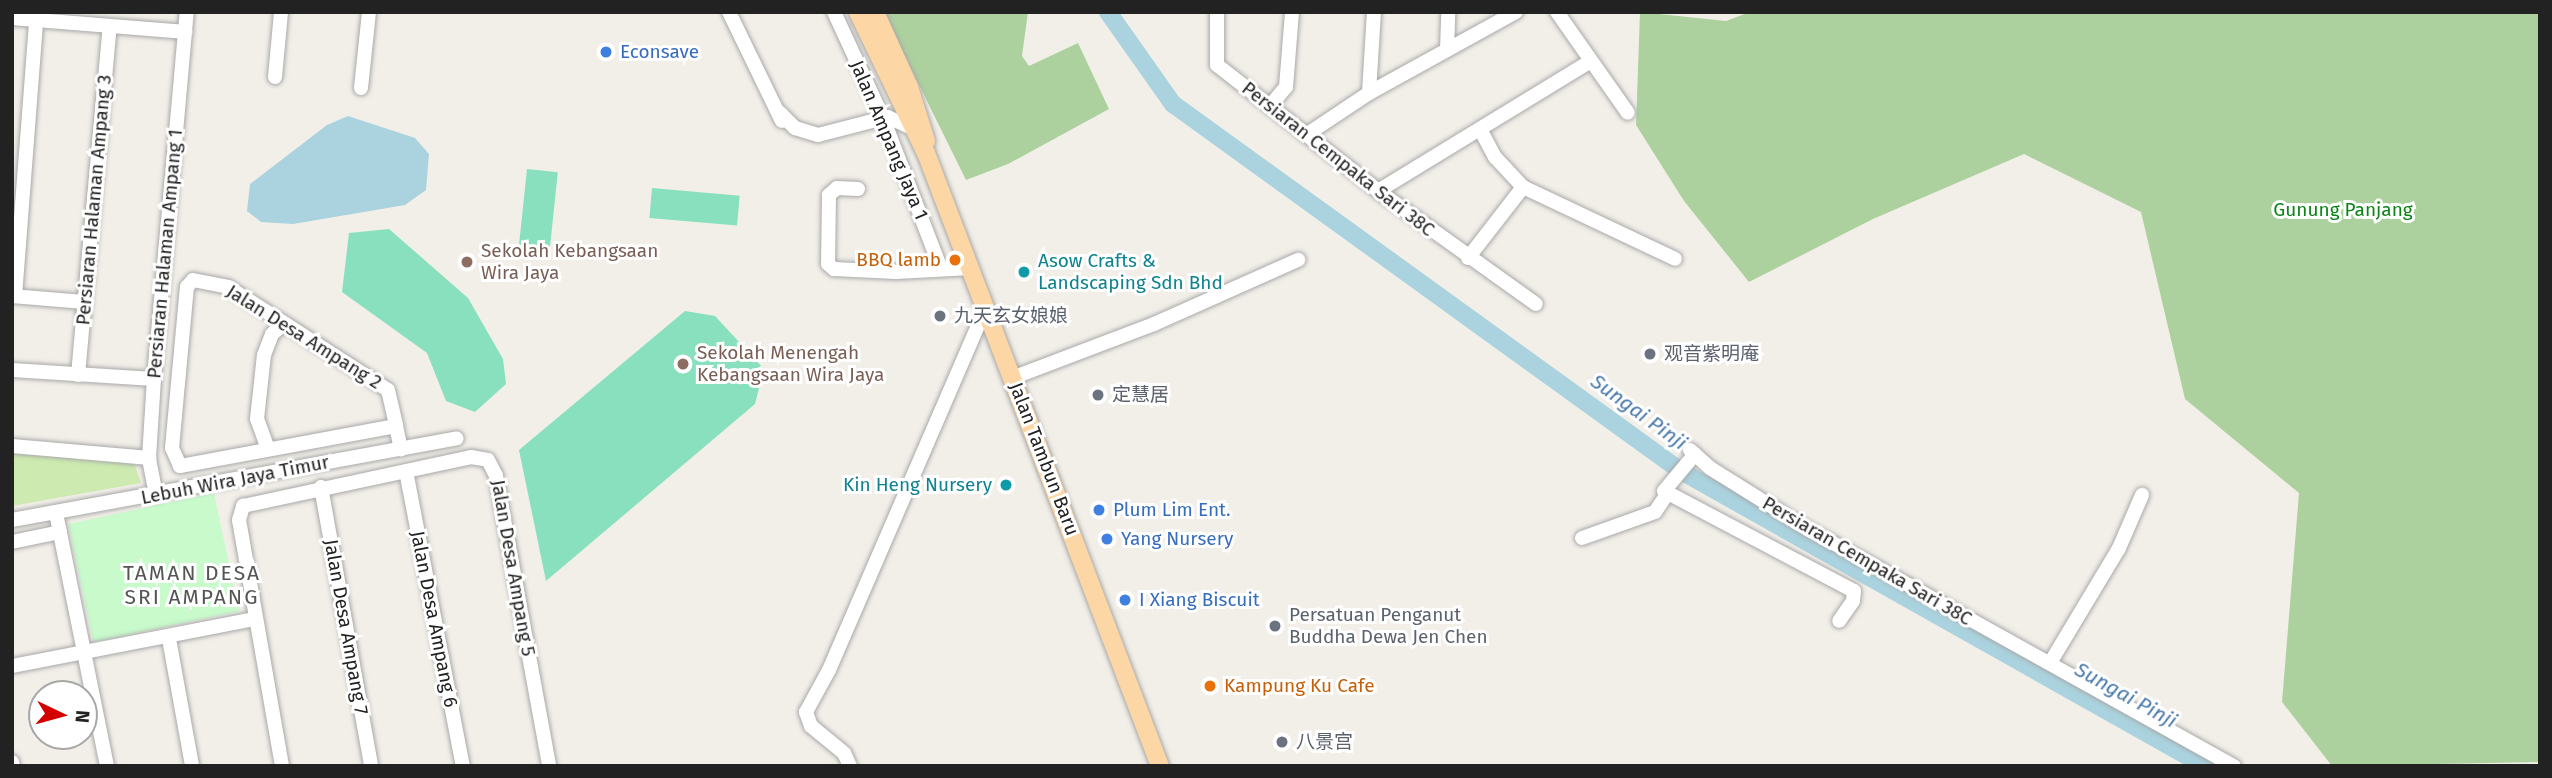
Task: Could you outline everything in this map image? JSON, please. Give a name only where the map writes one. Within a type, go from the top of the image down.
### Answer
[{"type":"main road","name":"Jalan Tambun Baru","points":[[858,12],[926,153],[1160,766]]},
{"type":"main road","name":"Jalan Tambun Baru","points":[[874,12],[927,132],[926,153]]},
{"type":"street","name":"Persiaran Halaman Ampang 1","points":[[156,495],[149,458],[154,379],[187,12]]},
{"type":"street","points":[[275,77],[281,12]]},
{"type":"street","points":[[361,88],[369,12]]},
{"type":"street","points":[[729,12],[779,113],[786,133]]},
{"type":"street","name":"Jalan Ampang Jaya 1","points":[[834,12],[885,117],[941,269]]},
{"type":"street","name":"Persiaran Cempaka Sari 38C","points":[[1217,12],[1214,55],[1217,65],[1378,191],[1468,258],[1536,304]]},
{"type":"street","points":[[1270,106],[1286,88],[1292,12]]},
{"type":"street","points":[[1369,93],[1374,12]]},
{"type":"street","points":[[1447,50],[1448,12]]},
{"type":"street","points":[[1306,135],[1369,93],[1516,12]]},
{"type":"street","points":[[1557,12],[1589,62],[1628,113]]},
{"type":"street","points":[[12,18],[185,32]]},
{"type":"street","points":[[36,20],[14,296],[84,302]]},
{"type":"street","name":"Persiaran Halaman Ampang 3","points":[[78,375],[110,26]]},
{"type":"street","points":[[1378,191],[1589,62]]},
{"type":"street","points":[[885,117],[891,81]]},
{"type":"street","points":[[779,113],[795,128],[818,135],[885,117],[912,128]]},
{"type":"street","points":[[1480,129],[1494,157],[1523,187],[1675,259]]},
{"type":"street","points":[[1468,258],[1523,187]]},
{"type":"street","points":[[858,189],[838,188],[829,195],[827,259],[834,269],[971,268]]},
{"type":"street","points":[[1012,378],[1154,324],[1298,260]]},
{"type":"street","name":"Jalan Desa Ampang 2","points":[[268,449],[180,466],[172,448],[185,310],[193,280],[228,287],[388,390],[401,449]]},
{"type":"street","points":[[850,766],[844,753],[811,726],[806,712],[829,670],[985,309]]},
{"type":"street","points":[[284,324],[272,334],[264,355],[257,419],[268,449],[396,426]]},
{"type":"street","points":[[12,370],[154,379]]},
{"type":"street","name":"Lebuh Wira Jaya Timur","points":[[12,520],[457,438]]},
{"type":"street","points":[[425,444],[429,467]]},
{"type":"street","points":[[12,446],[149,458]]},
{"type":"street","name":"Persiaran Cempaka Sari 38C","points":[[1670,487],[1691,455],[1806,528],[2234,766]]},
{"type":"street","name":"Jalan Desa Ampang 5","points":[[254,619],[240,512],[251,502],[471,457],[488,460],[493,466],[549,766]]},
{"type":"street","name":"Jalan Desa Ampang 6","points":[[406,471],[463,766]]},
{"type":"street","name":"Jalan Desa Ampang 7","points":[[321,487],[371,766]]},
{"type":"street","points":[[1582,538],[1638,521],[1655,512],[1670,487],[1854,591],[1853,601],[1839,621]]},
{"type":"street","points":[[2050,663],[2119,548],[2142,495]]},
{"type":"street","points":[[55,513],[107,766]]},
{"type":"street","points":[[12,542],[60,532]]},
{"type":"street","points":[[12,666],[169,639],[254,619],[282,766]]},
{"type":"street","points":[[169,639],[192,766]]},
{"type":"green space","points":[[883,12],[1028,12],[1022,56],[1029,66],[1078,43],[1109,109],[1008,164],[966,180]]},
{"type":"green space","name":"Gunung Panjang","points":[[1640,12],[1726,21],[1750,12],[2540,12],[2540,762],[2332,766],[2282,702],[2299,493],[2185,399],[2141,212],[2024,154],[1873,219],[1749,282],[1684,201],[1636,125]]},
{"type":"green space","points":[[527,169],[558,172],[549,253],[519,250]]},
{"type":"green space","points":[[652,188],[740,196],[737,226],[649,218]]},
{"type":"green space","points":[[389,229],[468,298],[503,359],[506,384],[475,412],[446,401],[427,353],[342,292],[349,233]]},
{"type":"green space","points":[[685,311],[715,316],[764,369],[755,404],[546,581],[519,450]]},
{"type":"green space","points":[[12,453],[133,460],[141,483],[12,506]]},
{"type":"green space","points":[[214,493],[239,611],[93,642],[68,524]]},
{"type":"water","points":[[348,116],[415,138],[429,154],[426,190],[405,205],[293,224],[261,222],[247,211],[250,184],[327,125]]},
{"type":"waterway","name":"Sungai Pinji","points":[[1108,12],[1173,104],[1681,471],[2205,766]]},
{"type":"place","name":"Econsave","points":[[606,52]]},
{"type":"place","name":"BBQ lamb","points":[[955,260]]},
{"type":"place","name":"Sekolah Kebangsaan Wira Jaya","points":[[467,262]]},
{"type":"place","name":"Asow Crafts & Landscaping Sdn Bhd","points":[[1024,272]]},
{"type":"place","name":"九天玄女娘娘","points":[[940,316]]},
{"type":"place","name":"观音紫明庵","points":[[1650,354]]},
{"type":"place","name":"Sekolah Menengah Kebangsaan Wira Jaya","points":[[683,364]]},
{"type":"place","name":"定慧居","points":[[1098,395]]},
{"type":"place","name":"Kin Heng Nursery","points":[[1006,485]]},
{"type":"place","name":"Plum Lim Ent.","points":[[1099,510]]},
{"type":"place","name":"Yang Nursery","points":[[1107,539]]},
{"type":"place","name":"I Xiang Biscuit","points":[[1125,600]]},
{"type":"place","name":"Persatuan Penganut Buddha Dewa Jen Chen","points":[[1275,626]]},
{"type":"place","name":"Kampung Ku Cafe","points":[[1210,686]]},
{"type":"place","name":"八景宫","points":[[1282,742]]},
{"type":"district","name":"TAMAN DESA SRI AMPANG","points":[[192,585]]}]
